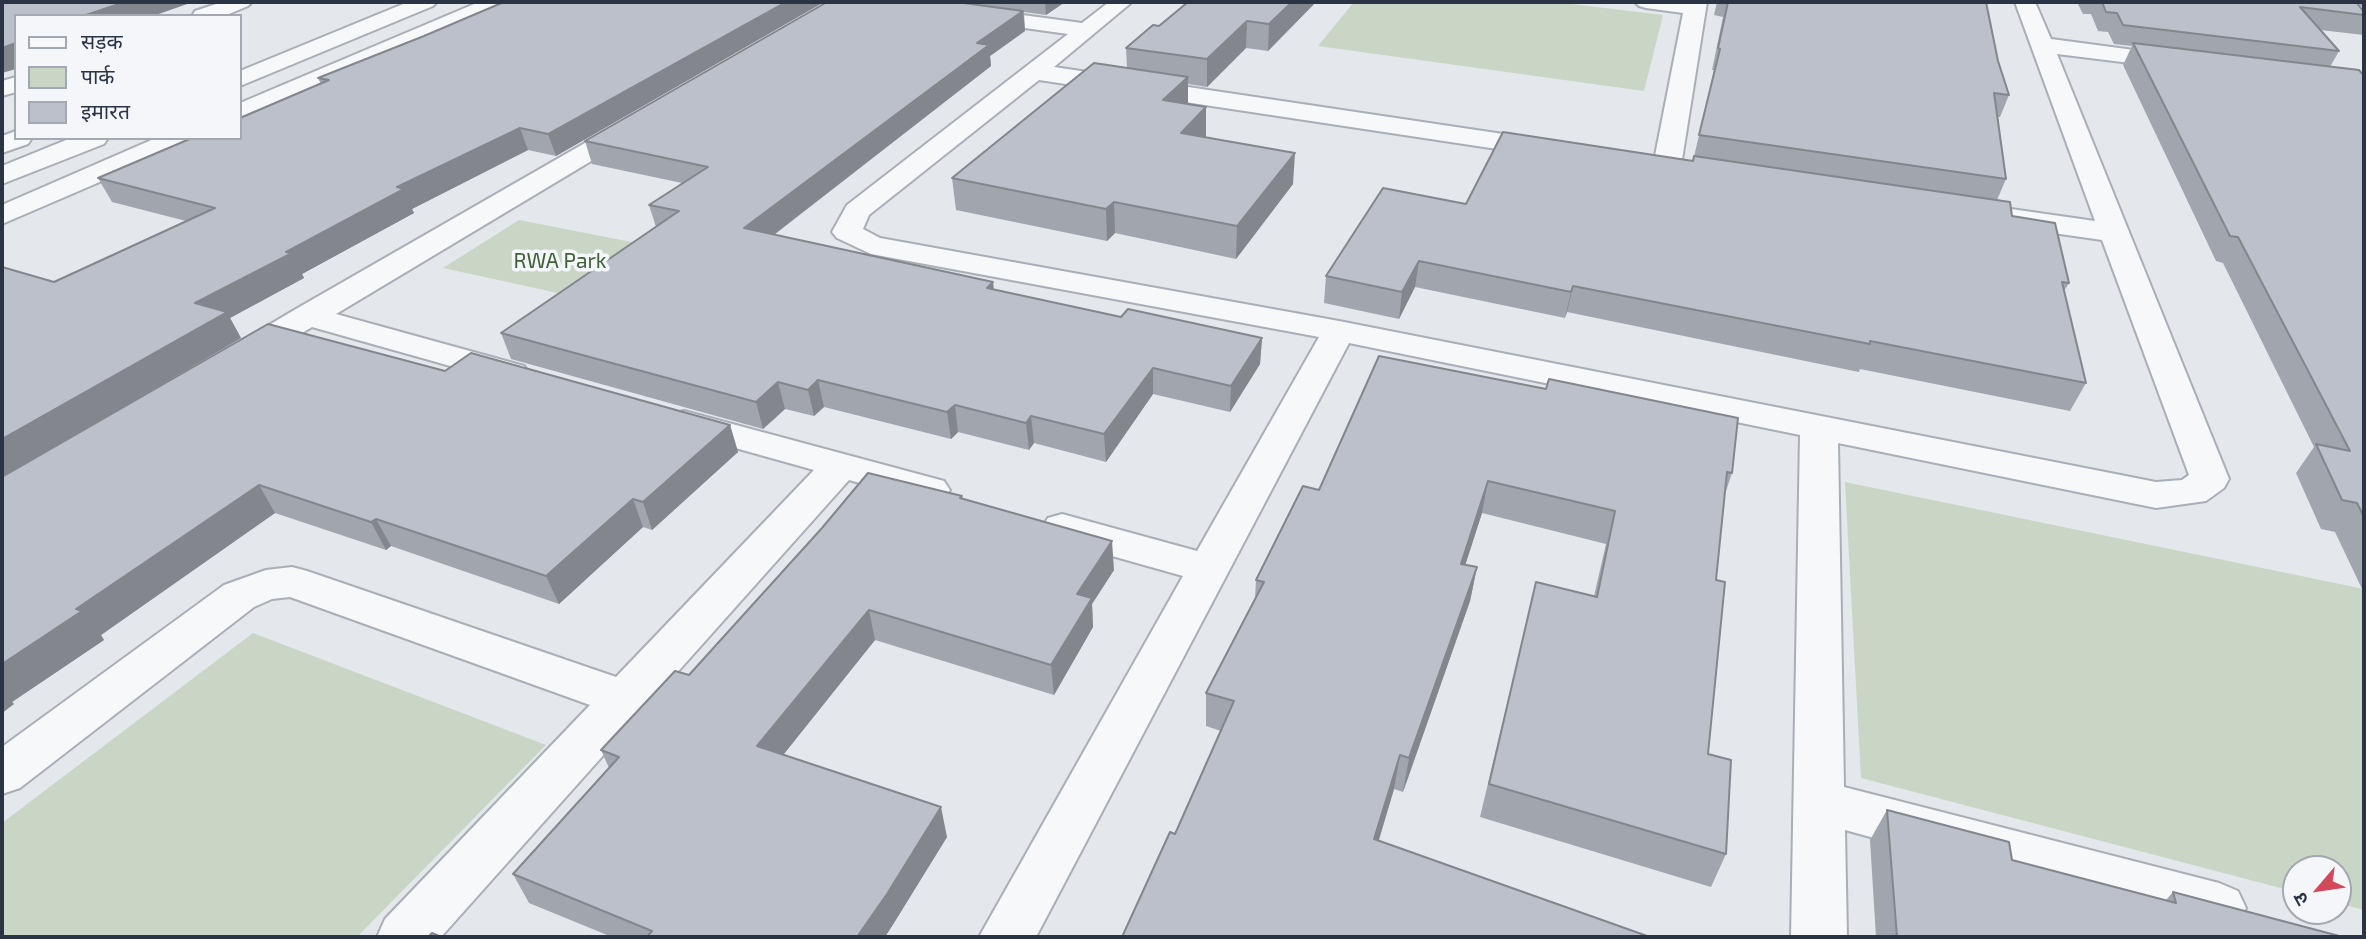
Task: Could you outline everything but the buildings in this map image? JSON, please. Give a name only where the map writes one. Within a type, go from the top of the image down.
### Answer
[{"type":"street","points":[[208,14],[241,2]]},
{"type":"street","points":[[242,78],[426,2]]},
{"type":"street","points":[[242,111],[496,2]]},
{"type":"street","points":[[880,2],[1087,30]]},
{"type":"street","points":[[1122,2],[857,211],[847,232],[871,244],[1339,331],[2155,495],[2192,492],[2210,479],[2025,2]]},
{"type":"street","points":[[1646,2],[1696,5],[1667,166]]},
{"type":"street","points":[[2042,45],[2203,65]]},
{"type":"street","points":[[1036,72],[1571,152]]},
{"type":"street","points":[[214,372],[654,114]]},
{"type":"street","points":[[2,176],[89,140]]},
{"type":"street","points":[[2,215],[174,140]]},
{"type":"street","points":[[1639,162],[1694,170]]},
{"type":"street","points":[[1979,213],[2115,233]]},
{"type":"street","points":[[309,316],[548,383]]},
{"type":"street","points":[[1007,937],[1339,331]]},
{"type":"street","points":[[655,413],[959,499]]},
{"type":"street","points":[[1819,427],[1819,937]]},
{"type":"street","points":[[405,937],[841,466]]},
{"type":"street","points":[[1024,517],[1208,569]]},
{"type":"street","points":[[2,774],[239,596],[266,585],[292,582],[625,699]]},
{"type":"street","points":[[1819,802],[2262,919]]},
{"type":"green space","points":[[1354,2],[1555,2],[1663,15],[1644,91],[1318,46]]},
{"type":"green space","name":"RWA Park","points":[[519,220],[647,245],[576,297],[443,268]]},
{"type":"green space","points":[[1845,482],[2364,589],[2364,910],[2352,907],[2352,855],[2282,855],[2282,888],[1861,778]]},
{"type":"green space","points":[[253,633],[546,745],[357,937],[2,937],[2,823]]}]
